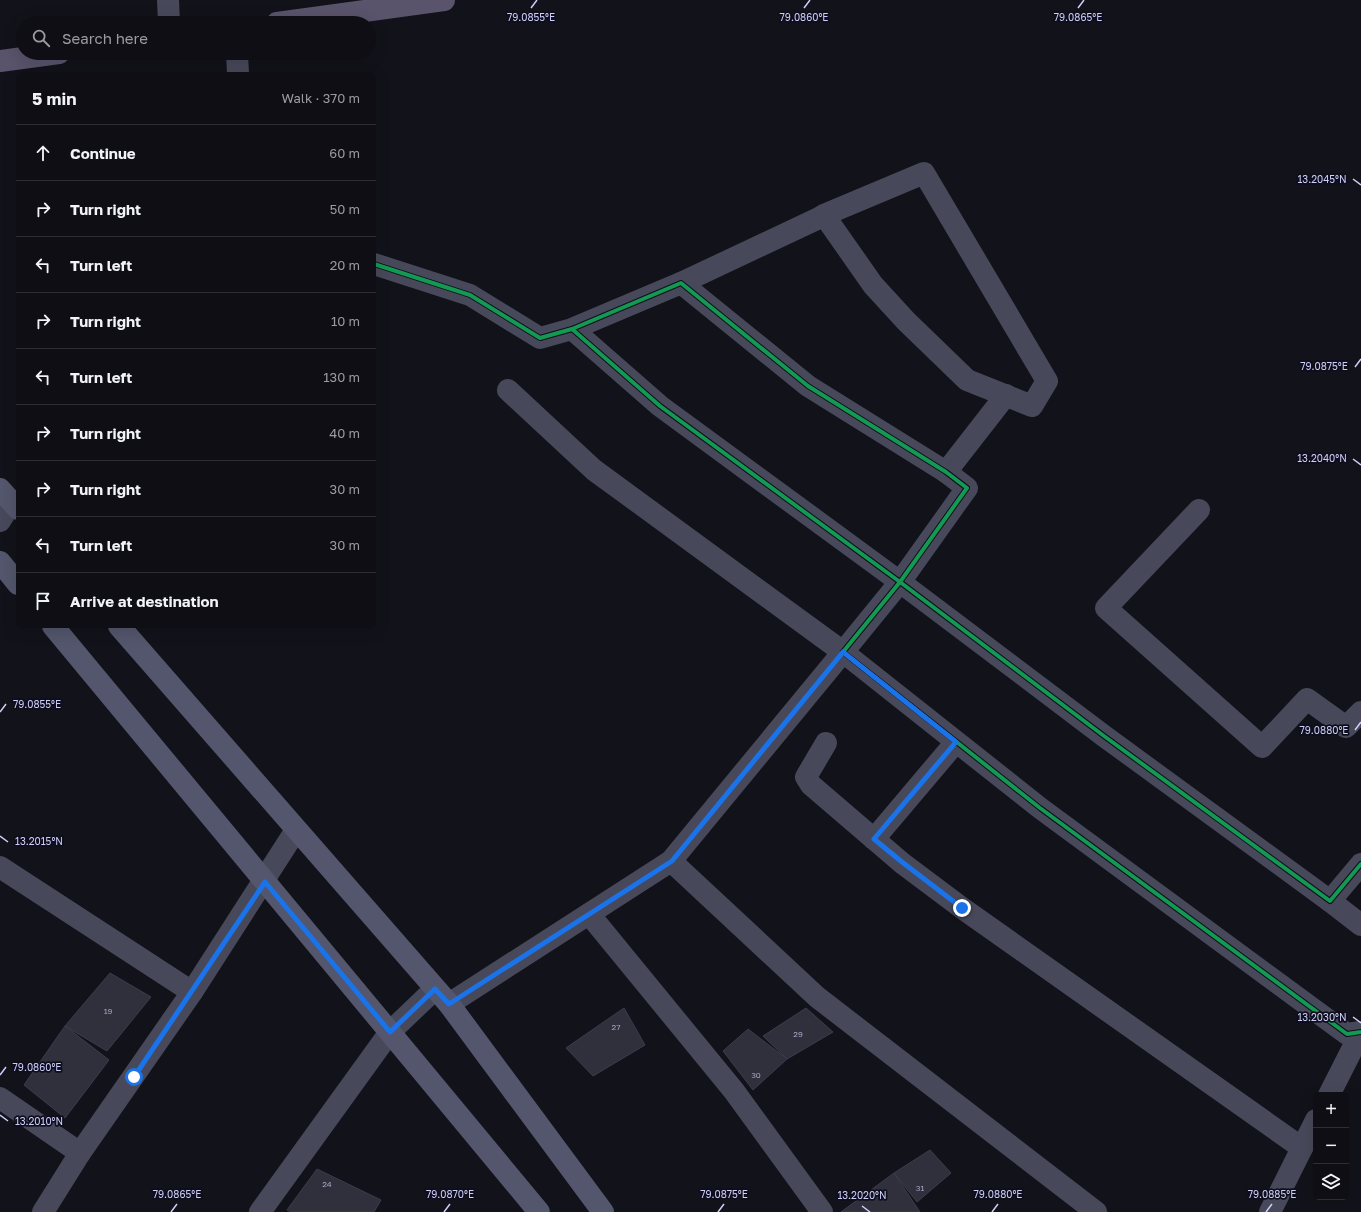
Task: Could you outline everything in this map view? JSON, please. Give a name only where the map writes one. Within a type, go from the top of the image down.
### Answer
[{"type":"main road","points":[[328,16],[444,0]]},
{"type":"main road","points":[[0,61],[16,59]]},
{"type":"street","points":[[168,0],[169,16]]},
{"type":"street","points":[[237,60],[238,72]]},
{"type":"street","points":[[376,265],[470,295],[540,338],[572,329],[681,283],[824,215],[924,173],[1047,381],[1032,406],[967,380],[906,321],[873,284],[824,215]]},
{"type":"street","points":[[260,1212],[390,1032],[442,996],[589,914],[672,861],[900,582],[967,488],[946,472],[808,386],[681,283]]},
{"type":"street","points":[[572,329],[660,406],[900,582],[1104,736],[1330,901],[1361,926]]},
{"type":"street","points":[[508,390],[594,470],[843,652],[1040,808],[1347,1034],[1361,1032]]},
{"type":"street","points":[[946,472],[1006,396]]},
{"type":"street","points":[[0,521],[10,500]]},
{"type":"street","points":[[1199,510],[1106,608],[1262,746],[1307,699],[1346,727],[1361,712]]},
{"type":"street","points":[[0,562],[16,582]]},
{"type":"street","points":[[55,628],[539,1212]]},
{"type":"street","points":[[121,628],[442,996],[603,1212]]},
{"type":"street","points":[[874,839],[956,742]]},
{"type":"street","points":[[826,743],[806,777],[811,785],[874,839],[962,908],[1302,1148]]},
{"type":"street","points":[[43,1212],[80,1153],[192,992],[265,882],[296,830]]},
{"type":"street","points":[[672,861],[817,997],[1096,1212]]},
{"type":"street","points":[[1330,901],[1361,864]]},
{"type":"street","points":[[0,867],[192,992]]},
{"type":"street","points":[[589,914],[734,1091],[822,1212]]},
{"type":"street","points":[[1331,1092],[1361,1032]]},
{"type":"street","points":[[0,1098],[80,1153]]},
{"type":"street","points":[[1270,1212],[1313,1126]]},
{"type":"building","points":[[110,973],[151,997],[107,1051],[65,1026]]},
{"type":"building","points":[[624,1008],[645,1045],[593,1076],[566,1048]]},
{"type":"building","points":[[806,1008],[833,1032],[787,1059],[763,1036]]},
{"type":"building","points":[[65,1026],[109,1060],[65,1118],[24,1085]]},
{"type":"building","points":[[748,1029],[787,1059],[753,1090],[723,1051]]},
{"type":"building","points":[[930,1150],[951,1173],[917,1202],[894,1173]]},
{"type":"building","points":[[317,1169],[381,1200],[374,1212],[291,1212],[287,1210]]},
{"type":"building","points":[[894,1173],[920,1212],[841,1212]]},
{"type":"cycle path","points":[[376,265],[470,295],[540,338],[572,329]]},
{"type":"cycle path","points":[[681,283],[808,386],[946,472],[967,488],[900,582],[660,406],[572,329],[681,283]]},
{"type":"cycle path","points":[[1361,864],[1330,901],[1104,736],[900,582],[843,652],[1040,808],[1347,1034],[1361,1032]]},
{"type":"route","points":[[134,1077],[265,882],[390,1032],[435,989],[449,1004],[672,861],[843,652],[956,742],[874,839],[962,908]]}]
